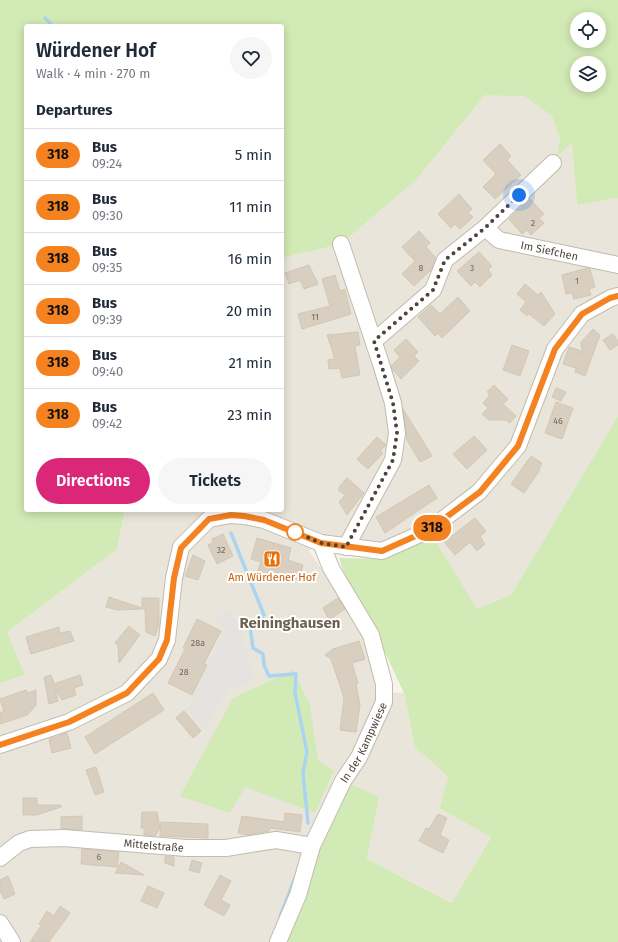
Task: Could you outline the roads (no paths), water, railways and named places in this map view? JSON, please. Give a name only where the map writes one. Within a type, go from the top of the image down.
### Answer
[{"type":"street","points":[[374,341],[433,290],[445,260],[485,228],[553,163]]},
{"type":"street","name":"Im Siefchen","points":[[485,228],[499,240],[618,265]]},
{"type":"street","points":[[341,244],[374,341],[393,403],[397,433],[393,460],[346,547]]},
{"type":"street","points":[[0,745],[69,722],[127,693],[159,659],[167,640],[174,578],[181,548],[209,519],[231,513],[264,520],[321,543],[382,551],[429,530],[480,492],[518,446],[555,349],[582,314],[610,298],[618,296]]},
{"type":"street","name":"In der Kampwiese","points":[[278,942],[298,896],[312,846],[343,781],[359,757],[384,702],[384,684],[371,635],[331,568],[321,543]]},
{"type":"street","name":"Mittelstraße","points":[[0,858],[19,843],[30,839],[64,838],[186,848],[226,848],[276,840],[312,846]]},
{"type":"street","points":[[0,923],[12,942]]},
{"type":"waterway","points":[[45,18],[51,24]]},
{"type":"waterway","points":[[231,533],[264,615],[250,627],[253,648],[263,654],[264,665],[269,676],[296,674],[295,693],[307,752],[303,773],[308,823]]},
{"type":"waterway","points":[[280,917],[295,878]]},
{"type":"place","name":"Am Würdener Hof","points":[[272,559]]},
{"type":"district","name":"Reininghausen","points":[[290,623]]}]
